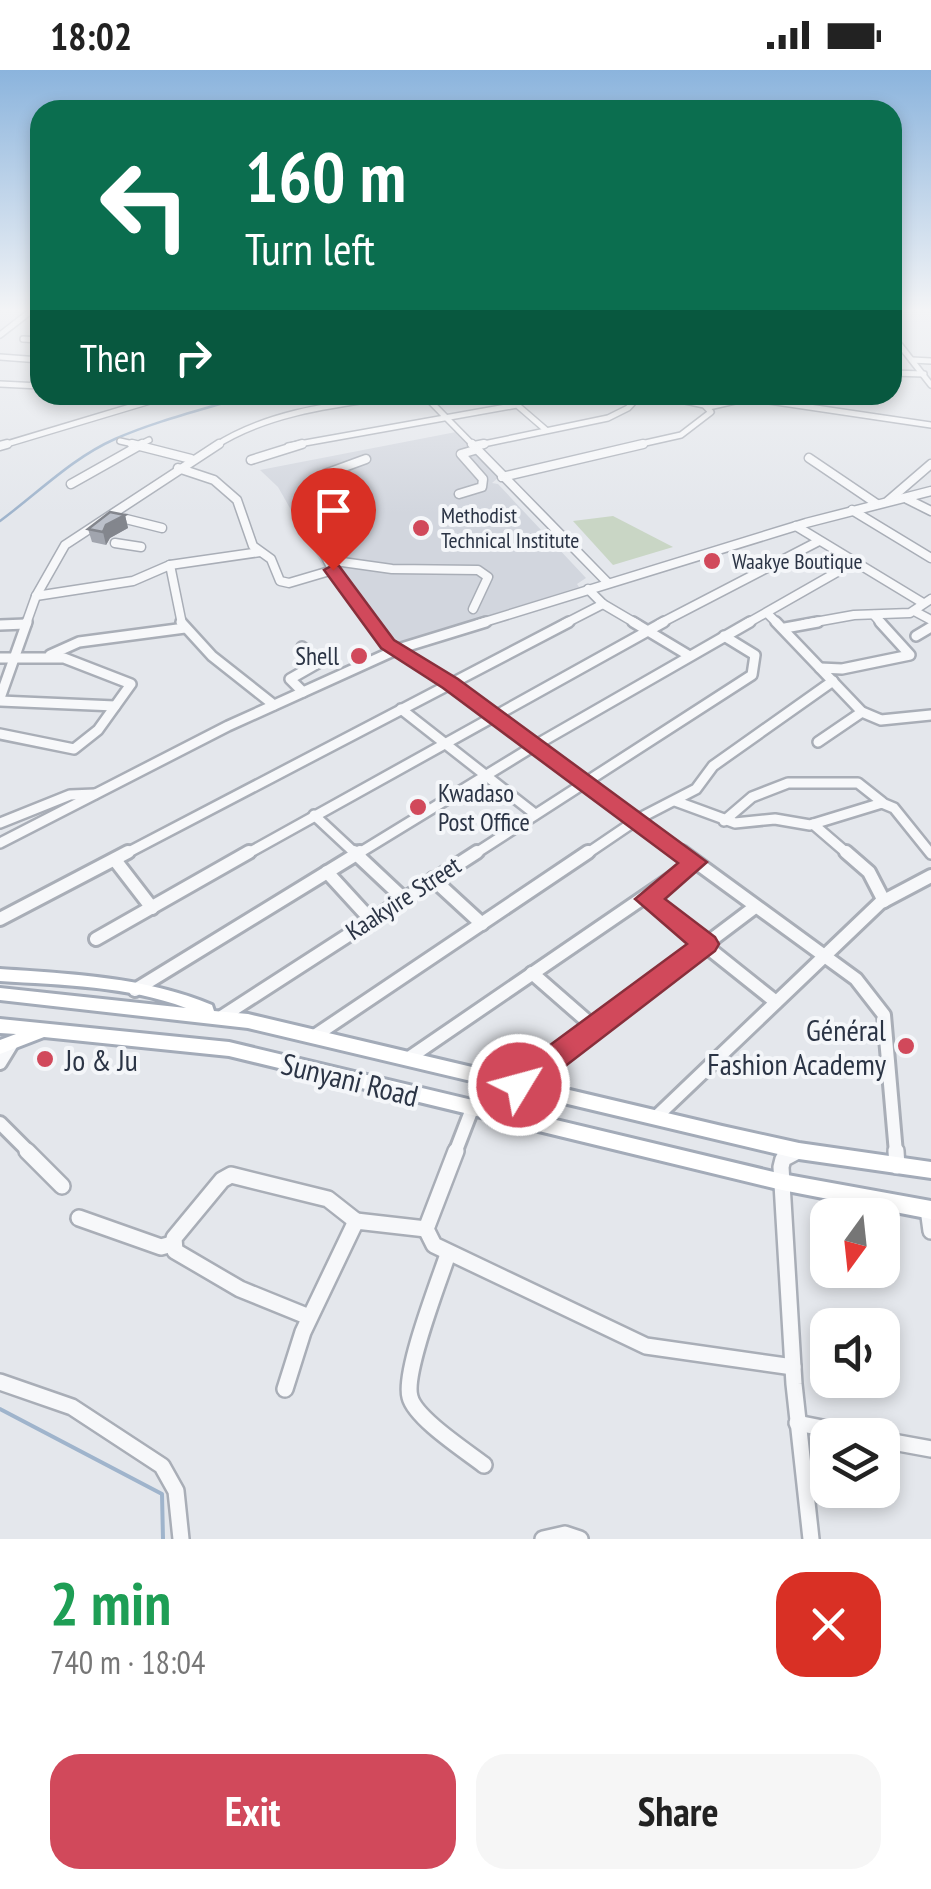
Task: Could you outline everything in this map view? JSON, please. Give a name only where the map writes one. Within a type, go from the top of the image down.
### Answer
[{"type":"main road","points":[[0,975],[134,990],[186,1000],[218,1015]]},
{"type":"main road","points":[[0,994],[218,1015],[799,1151],[931,1170]]},
{"type":"main road","name":"Sunyani Road","points":[[0,1026],[230,1050],[782,1182],[929,1210]]},
{"type":"main road","points":[[5,1046],[42,1030]]},
{"type":"street","points":[[2,386],[30,386]]},
{"type":"street","points":[[0,446],[136,405]]},
{"type":"street","points":[[115,706],[0,699],[36,596],[65,546],[178,468],[240,432],[330,405]]},
{"type":"street","points":[[434,405],[608,583]]},
{"type":"street","points":[[251,460],[280,448],[518,405],[546,430]]},
{"type":"street","points":[[458,494],[482,487],[483,479],[461,454],[546,430],[608,418],[631,405]]},
{"type":"street","points":[[700,405],[715,405]]},
{"type":"street","points":[[795,405],[931,425]]},
{"type":"street","points":[[502,476],[681,435],[711,412],[709,407]]},
{"type":"street","points":[[71,484],[148,440]]},
{"type":"street","points":[[120,441],[191,460]]},
{"type":"street","points":[[809,458],[882,502]]},
{"type":"street","points":[[366,459],[325,474],[303,501],[333,570],[387,644],[450,684],[856,979],[884,1015],[898,1166]]},
{"type":"street","points":[[882,502],[931,464]]},
{"type":"street","points":[[178,468],[214,480],[237,500],[254,546],[271,559],[282,583],[333,570]]},
{"type":"street","points":[[907,485],[930,491]]},
{"type":"street","points":[[0,843],[274,704],[398,650],[796,526],[930,491]]},
{"type":"street","points":[[906,498],[931,511]]},
{"type":"street","points":[[852,510],[931,558]]},
{"type":"street","points":[[126,519],[162,528]]},
{"type":"street","points":[[784,628],[848,616],[916,612],[927,601],[853,563],[796,526]]},
{"type":"street","points":[[96,938],[492,714],[819,541]]},
{"type":"street","points":[[115,543],[140,547]]},
{"type":"street","points":[[36,596],[132,581],[170,565],[260,552]]},
{"type":"street","points":[[328,560],[392,569],[478,570],[488,577],[473,609]]},
{"type":"street","points":[[134,990],[534,746],[853,563]]},
{"type":"street","points":[[170,565],[178,617],[185,628],[274,704]]},
{"type":"street","points":[[588,589],[603,604],[688,655]]},
{"type":"street","points":[[0,919],[603,604]]},
{"type":"street","points":[[916,612],[931,624],[916,636]]},
{"type":"street","points":[[768,614],[862,712],[881,720],[931,715]]},
{"type":"street","points":[[820,668],[842,670],[910,655],[874,616]]},
{"type":"street","points":[[0,625],[26,624]]},
{"type":"street","points":[[47,656],[79,642],[185,628]]},
{"type":"street","name":"Kaakyire Street","points":[[218,1015],[752,675],[755,656],[724,636]]},
{"type":"street","points":[[302,647],[318,663],[290,679],[303,692]]},
{"type":"street","points":[[0,658],[47,656],[86,664],[130,682],[98,730],[74,749],[29,736],[0,734]]},
{"type":"street","points":[[316,1035],[638,819],[696,788],[713,766],[832,681]]},
{"type":"street","points":[[401,709],[534,814]]},
{"type":"street","points":[[818,742],[862,712]]},
{"type":"street","points":[[724,821],[752,797],[788,783],[858,783],[894,808],[931,854]]},
{"type":"street","points":[[0,823],[16,820],[74,792],[96,794]]},
{"type":"street","points":[[675,801],[724,821],[813,824],[882,802]]},
{"type":"street","points":[[314,816],[403,898]]},
{"type":"street","points":[[813,824],[869,872],[884,901]]},
{"type":"street","points":[[116,860],[152,908]]},
{"type":"street","points":[[409,1058],[647,899],[694,862]]},
{"type":"street","points":[[327,872],[370,920]]},
{"type":"street","points":[[655,1118],[884,901],[931,876]]},
{"type":"street","points":[[433,879],[482,924]]},
{"type":"street","points":[[647,899],[776,1002]]},
{"type":"street","points":[[519,1085],[755,907]]},
{"type":"street","points":[[532,973],[595,1028]]},
{"type":"street","points":[[0,1063],[5,1046]]},
{"type":"street","points":[[472,1109],[426,1228],[434,1244],[646,1346],[793,1367]]},
{"type":"street","points":[[0,1122],[62,1186]]},
{"type":"street","points":[[799,1151],[782,1159],[782,1182],[797,1423],[811,1539]]},
{"type":"street","points":[[80,1218],[150,1244],[172,1244],[184,1224],[231,1175],[328,1199],[356,1221],[426,1228]]},
{"type":"street","points":[[929,1210],[931,1231]]},
{"type":"street","points":[[285,1389],[310,1318],[356,1221]]},
{"type":"street","points":[[172,1244],[175,1251],[240,1289],[310,1318]]},
{"type":"street","points":[[448,1254],[413,1363],[408,1396],[420,1413],[484,1465]]},
{"type":"street","points":[[0,1382],[72,1407],[162,1466],[172,1476],[178,1492],[182,1539]]},
{"type":"street","points":[[797,1423],[810,1426]]},
{"type":"street","points":[[900,1443],[931,1449]]},
{"type":"street","points":[[543,1539],[565,1534],[580,1539]]},
{"type":"shaded area","name":"Methodist Technical Institute","points":[[456,432],[473,450],[467,454],[477,454],[499,477],[492,483],[498,484],[586,578],[577,584],[579,587],[383,649],[324,568],[278,487],[260,470]]},
{"type":"green space","points":[[613,516],[673,547],[613,565],[573,521]]},
{"type":"building","points":[[110,512],[125,515],[106,525],[103,532],[88,529]]},
{"type":"waterway","points":[[0,521],[99,447],[148,426],[217,405]]},
{"type":"waterway","points":[[0,1409],[162,1494],[163,1539]]},
{"type":"place","name":"Methodist Technical Institute","points":[[421,528]]},
{"type":"place","name":"Waakye Boutique","points":[[712,561]]},
{"type":"place","name":"Shell","points":[[359,656]]},
{"type":"place","name":"Kwadaso Post Office","points":[[418,807]]},
{"type":"place","name":"Général Fashion Academy","points":[[906,1046]]},
{"type":"place","name":"Jo & Ju","points":[[45,1059]]},
{"type":"route","points":[[333,570],[387,644],[450,684],[694,862],[647,899],[706,944],[519,1085]]}]
